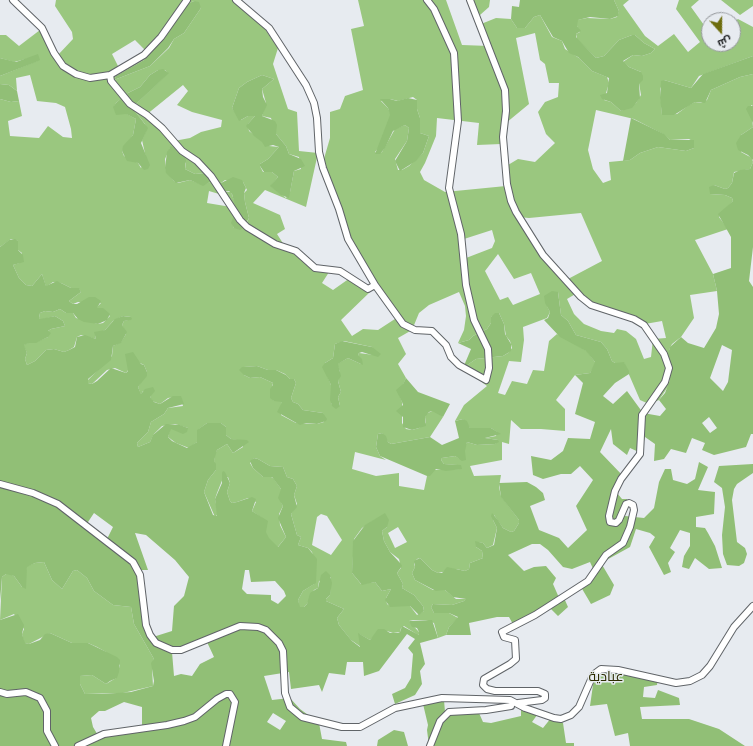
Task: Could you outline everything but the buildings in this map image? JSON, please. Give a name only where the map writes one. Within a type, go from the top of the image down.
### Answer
[{"type":"street","points":[[13,0],[42,28],[54,53],[63,66],[76,74],[90,78],[110,75],[130,64],[154,46],[187,0]]},
{"type":"street","points":[[236,0],[269,28],[306,86],[314,103],[317,118],[319,152],[323,168],[339,209],[348,239],[375,285],[403,324],[415,330],[432,331],[446,345],[451,357],[459,365],[486,380],[489,368],[488,349],[474,320],[466,285],[461,234],[449,188],[458,121],[454,53],[434,9],[427,0]]},
{"type":"street","points":[[430,746],[440,721],[449,712],[490,710],[542,700],[545,698],[545,694],[538,691],[495,691],[486,689],[483,685],[484,679],[516,659],[515,640],[504,637],[502,632],[535,615],[588,581],[606,555],[623,543],[630,527],[634,507],[632,503],[626,504],[619,520],[612,523],[608,518],[610,510],[615,491],[623,475],[640,454],[642,415],[646,407],[666,382],[669,368],[664,354],[644,325],[634,319],[591,305],[581,297],[543,255],[516,212],[508,192],[504,146],[506,111],[505,90],[470,0]]},
{"type":"street","points":[[110,75],[112,81],[130,104],[147,115],[162,128],[182,151],[197,161],[211,176],[240,220],[247,227],[275,244],[296,251],[314,268],[340,271],[368,289],[375,285]]},
{"type":"street","points":[[0,484],[33,493],[58,504],[133,562],[140,575],[146,625],[150,635],[156,643],[163,648],[181,650],[240,626],[258,627],[266,630],[279,643],[283,651],[286,700],[295,713],[302,717],[342,727],[355,728],[394,708],[434,698],[510,700],[554,718],[567,717],[579,707],[593,675],[601,669],[618,670],[676,683],[684,683],[696,679],[710,666],[734,627],[753,606]]},
{"type":"street","points":[[0,692],[7,694],[26,692],[40,698],[47,711],[47,731],[55,746]]},
{"type":"street","points":[[78,746],[104,734],[167,726],[184,721],[195,717],[217,699],[226,694],[230,694],[235,702],[226,746]]},
{"type":"street","points":[[493,700],[511,706]]},
{"type":"green space","points":[[56,0],[233,0],[261,23],[278,48],[273,64],[288,109],[297,112],[299,151],[318,153],[306,207],[265,190],[253,203],[280,215],[285,229],[277,234],[286,248],[301,258],[311,268],[331,269],[322,283],[333,290],[350,278],[370,292],[341,320],[352,336],[363,329],[378,330],[398,317],[350,240],[323,162],[330,138],[330,112],[340,109],[345,96],[363,90],[351,29],[364,26],[358,0],[446,0],[462,45],[489,46],[481,24],[496,18],[511,19],[517,28],[525,28],[534,17],[540,15],[552,37],[562,41],[565,49],[579,58],[592,71],[607,77],[609,83],[604,100],[611,102],[621,111],[636,103],[641,95],[639,83],[641,72],[629,67],[623,62],[633,55],[642,56],[651,53],[655,49],[644,43],[635,35],[632,35],[619,40],[604,56],[596,58],[577,39],[576,34],[580,32],[577,26],[577,20],[587,18],[610,19],[617,17],[619,11],[614,0],[629,0],[623,5],[645,36],[658,46],[674,34],[688,52],[700,42],[676,9],[679,0],[699,0],[691,7],[701,21],[701,52],[741,52],[741,21],[753,27],[753,56],[699,76],[691,88],[664,80],[660,89],[662,115],[677,114],[695,102],[701,103],[707,100],[711,90],[740,77],[753,74],[753,106],[751,105],[753,127],[741,135],[741,152],[752,158],[753,162],[750,169],[734,172],[732,183],[728,188],[725,189],[714,185],[710,194],[725,195],[732,198],[733,201],[719,217],[728,229],[695,240],[713,274],[717,291],[690,295],[694,318],[681,337],[672,344],[669,350],[669,385],[659,400],[649,404],[640,400],[624,363],[615,363],[612,361],[607,349],[601,342],[576,335],[568,321],[561,315],[558,292],[547,306],[550,312],[547,318],[523,327],[524,340],[521,362],[509,361],[498,393],[505,395],[512,381],[527,384],[533,370],[544,371],[549,341],[557,334],[587,351],[595,362],[595,365],[590,373],[575,375],[556,400],[565,409],[565,431],[521,429],[511,420],[509,444],[502,442],[502,460],[470,466],[474,476],[501,475],[499,487],[501,496],[519,520],[519,523],[514,531],[511,532],[503,528],[494,515],[493,520],[497,528],[493,545],[487,548],[483,543],[477,542],[476,547],[482,551],[483,558],[470,563],[469,569],[465,571],[456,569],[438,573],[432,570],[420,558],[417,559],[414,564],[415,567],[412,573],[415,580],[433,590],[445,590],[456,599],[467,599],[452,605],[433,604],[431,607],[434,613],[449,613],[458,618],[449,627],[446,635],[438,638],[434,623],[426,620],[413,620],[409,621],[420,634],[418,635],[404,626],[401,628],[400,632],[393,633],[387,631],[375,635],[370,640],[359,634],[361,647],[351,640],[339,625],[337,618],[344,609],[325,600],[330,595],[331,577],[319,581],[318,588],[314,590],[307,604],[304,607],[299,607],[298,600],[303,591],[314,584],[316,567],[312,552],[308,548],[298,545],[301,537],[297,535],[291,514],[297,504],[294,495],[297,486],[293,479],[287,477],[283,467],[270,466],[254,458],[250,463],[253,468],[263,477],[270,476],[274,479],[281,489],[281,502],[283,506],[279,514],[280,525],[286,537],[277,548],[267,537],[262,518],[252,511],[256,502],[248,498],[232,503],[230,501],[227,492],[230,483],[228,477],[223,478],[215,499],[218,514],[215,517],[204,492],[208,480],[216,470],[214,461],[215,454],[217,450],[227,444],[233,453],[243,447],[243,441],[231,439],[226,435],[226,427],[221,423],[207,423],[199,429],[197,442],[189,448],[176,443],[168,437],[170,429],[188,428],[175,424],[162,426],[154,434],[150,442],[138,447],[137,443],[148,432],[151,422],[164,414],[168,408],[183,406],[180,396],[168,398],[160,404],[152,401],[150,397],[152,392],[143,391],[141,395],[138,387],[147,372],[144,365],[126,356],[129,369],[126,373],[115,368],[107,370],[92,384],[88,383],[87,381],[112,356],[113,346],[121,342],[126,334],[122,325],[124,321],[131,317],[123,316],[113,321],[105,330],[95,335],[96,339],[81,335],[77,337],[74,347],[64,352],[54,349],[46,350],[35,361],[27,365],[25,359],[27,353],[23,345],[30,342],[34,343],[48,337],[48,331],[51,329],[65,326],[63,321],[55,316],[40,320],[40,313],[45,311],[53,312],[60,309],[66,313],[73,313],[76,318],[98,324],[103,323],[110,316],[101,308],[96,308],[101,303],[78,302],[73,304],[69,301],[81,292],[79,289],[73,289],[61,283],[53,282],[46,287],[42,274],[32,286],[26,285],[19,278],[13,265],[19,263],[22,253],[18,250],[18,241],[11,239],[0,247],[0,99],[11,102],[19,101],[22,116],[8,121],[10,136],[39,138],[48,126],[63,137],[72,138],[65,107],[56,103],[37,101],[30,75],[16,78],[17,91],[9,85],[0,84],[0,76],[37,61],[30,58],[14,62],[0,58],[0,35],[6,35],[19,46],[40,30],[57,56],[73,39],[72,32],[55,6]],"holes":[[[194,1],[201,8],[184,33],[174,39],[169,48],[150,66],[114,80],[116,76],[144,60],[187,4]],[[535,33],[540,60],[545,64],[549,83],[559,83],[558,97],[545,102],[538,112],[546,134],[555,143],[535,162],[518,159],[508,165],[506,186],[445,192],[424,180],[420,172],[436,136],[437,118],[479,123],[477,145],[501,144],[506,123],[529,104],[516,38]],[[135,40],[147,52],[121,72],[112,54]],[[158,70],[165,70],[168,73],[134,106],[134,110],[145,124],[146,131],[142,140],[146,158],[141,168],[138,163],[124,156],[122,151],[133,135],[136,119],[114,107],[116,103],[128,93],[140,87],[150,75]],[[262,75],[274,79],[262,89],[266,103],[262,116],[271,118],[276,134],[286,146],[289,154],[299,157],[301,169],[294,171],[290,192],[286,198],[271,186],[278,177],[272,172],[263,172],[260,166],[260,164],[268,159],[279,147],[269,146],[249,131],[248,124],[255,116],[248,116],[241,120],[232,108],[239,88],[247,82]],[[183,85],[188,91],[177,105],[192,112],[222,120],[221,127],[201,132],[190,138],[174,141],[146,115]],[[413,97],[417,100],[417,109],[420,118],[420,133],[429,136],[423,153],[409,166],[402,170],[398,170],[395,159],[407,141],[409,128],[405,125],[395,129],[382,152],[378,154],[375,152],[379,147],[391,115],[388,108],[381,101],[390,99],[398,101]],[[596,110],[634,119],[663,134],[670,140],[689,139],[694,142],[694,148],[686,151],[658,147],[640,153],[630,160],[609,162],[611,180],[603,183],[593,169],[588,150]],[[170,148],[186,163],[185,169],[195,174],[205,173],[210,182],[203,185],[190,180],[178,183],[174,181],[166,171],[165,159]],[[225,180],[243,182],[247,190],[244,193],[249,218],[245,226],[234,228],[232,223],[236,214],[236,205],[231,192],[221,191],[221,183]],[[209,191],[229,197],[231,207],[207,203]],[[581,213],[602,261],[568,279],[530,238],[518,217],[529,218]],[[492,230],[495,241],[492,248],[466,258],[464,239]],[[498,254],[514,279],[531,273],[540,294],[513,305],[508,297],[500,300],[485,271]],[[459,292],[465,306],[466,316],[464,330],[458,343],[469,340],[473,336],[487,329],[491,323],[491,317],[499,313],[504,324],[506,336],[510,341],[512,348],[503,356],[476,359],[463,368],[487,386],[464,405],[455,421],[463,419],[470,428],[491,428],[497,432],[496,436],[485,438],[498,440],[495,444],[477,445],[467,442],[460,459],[455,456],[442,458],[441,460],[444,464],[457,465],[460,469],[433,470],[430,475],[427,476],[424,490],[399,486],[399,473],[376,476],[352,469],[355,452],[386,460],[380,456],[376,447],[378,434],[382,433],[391,444],[430,437],[443,417],[436,411],[432,411],[426,414],[426,423],[419,428],[412,430],[406,429],[402,423],[402,402],[399,394],[406,378],[398,364],[406,354],[398,338],[412,330],[419,313],[429,305]],[[577,293],[595,306],[645,324],[662,321],[666,338],[653,339],[651,357],[644,359],[636,339],[626,331],[617,329],[614,333],[601,331],[584,324],[574,314],[567,299]],[[344,341],[372,347],[374,355],[359,353],[358,355],[361,364],[348,358],[337,364],[340,372],[338,381],[341,392],[338,397],[340,406],[331,404],[331,385],[326,373],[325,363],[333,358],[335,344]],[[257,366],[268,370],[276,370],[285,374],[290,379],[294,379],[296,383],[291,398],[293,402],[298,404],[303,410],[323,413],[324,422],[317,424],[296,423],[281,415],[282,401],[274,401],[271,393],[273,383],[260,377],[250,378],[244,375],[244,367]],[[321,514],[327,516],[342,540],[331,555],[312,545],[317,517]],[[376,519],[387,527],[382,531],[384,541],[390,552],[399,559],[401,568],[397,573],[403,584],[402,588],[414,595],[423,606],[424,611],[417,615],[410,606],[390,606],[387,604],[386,598],[391,589],[382,591],[375,582],[361,584],[352,573],[354,539],[362,528]],[[398,527],[407,542],[395,548],[388,533]]]},
{"type":"green space","points":[[473,0],[490,0],[489,7],[480,15],[472,2]]},
{"type":"green space","points":[[520,0],[614,0],[619,11],[618,16],[610,19],[590,17],[578,20],[577,26],[581,31],[576,34],[576,37],[596,58],[604,56],[619,40],[632,35],[635,35],[644,43],[655,49],[651,53],[642,56],[633,55],[623,61],[629,67],[641,72],[643,76],[643,80],[639,84],[640,98],[632,108],[621,111],[611,102],[602,99],[600,95],[607,93],[609,78],[592,71],[578,57],[569,53],[562,41],[553,37],[540,15],[534,17],[525,28],[517,28],[511,19],[512,6],[519,7]]},
{"type":"green space","points":[[721,0],[753,0],[753,6],[741,14],[741,12],[736,12]]},
{"type":"green space","points":[[194,1],[199,2],[201,8],[184,33],[174,39],[168,48],[150,66],[114,80],[116,76],[144,60],[187,4]]},
{"type":"green space","points":[[38,54],[40,60],[0,76],[0,58],[16,62]]},
{"type":"green space","points":[[753,56],[753,74],[740,77],[711,90],[705,103],[695,102],[674,115],[662,115],[660,98],[661,81],[664,80],[691,88],[703,74]]},
{"type":"green space","points":[[163,69],[169,73],[134,106],[134,110],[148,128],[141,143],[150,165],[148,169],[144,170],[138,163],[127,161],[122,151],[123,146],[133,135],[136,119],[126,114],[116,115],[113,107],[126,94],[140,87],[150,75]]},
{"type":"green space","points":[[262,75],[274,79],[262,89],[263,97],[267,105],[262,116],[275,121],[277,125],[276,134],[286,146],[289,154],[301,159],[305,166],[294,171],[289,198],[281,195],[270,186],[278,177],[272,172],[264,172],[260,166],[260,164],[268,159],[279,147],[273,145],[265,147],[246,126],[255,116],[248,116],[239,121],[232,108],[239,88],[247,82]]},
{"type":"green space","points":[[0,84],[9,85],[17,91],[19,101],[11,102],[0,99]]},
{"type":"green space","points":[[408,98],[417,100],[417,109],[420,118],[420,133],[429,136],[423,153],[416,161],[400,171],[395,161],[407,141],[409,128],[405,125],[393,131],[385,148],[380,154],[375,154],[390,115],[388,108],[380,99],[397,101]]},
{"type":"green space","points":[[748,106],[753,106],[753,123],[746,109]]},
{"type":"green space","points":[[631,118],[664,134],[670,140],[694,140],[694,148],[686,151],[658,147],[640,153],[630,160],[623,161]]},
{"type":"green space","points":[[753,127],[753,160],[748,155],[738,150],[736,143],[741,135]]},
{"type":"green space","points":[[171,146],[182,152],[186,160],[185,169],[195,174],[205,173],[211,180],[210,182],[203,186],[190,180],[176,183],[166,173],[165,168],[167,152]]},
{"type":"green space","points":[[753,162],[753,247],[749,281],[753,287],[753,434],[751,434],[746,447],[714,455],[702,450],[705,443],[692,438],[686,453],[671,449],[664,459],[654,461],[655,444],[645,437],[641,453],[630,448],[627,455],[613,444],[611,429],[600,452],[624,477],[617,493],[622,499],[627,499],[625,516],[644,518],[654,508],[659,482],[665,469],[671,469],[673,480],[687,484],[695,479],[699,462],[708,467],[698,490],[715,492],[714,514],[696,517],[696,527],[705,528],[715,546],[722,568],[709,569],[695,558],[689,569],[682,567],[684,556],[690,546],[690,533],[680,530],[670,548],[675,552],[668,563],[671,572],[664,575],[649,547],[655,537],[650,533],[636,529],[630,547],[601,563],[614,585],[610,595],[591,604],[581,587],[595,573],[590,562],[572,569],[563,567],[548,550],[540,544],[532,544],[508,555],[524,571],[534,567],[546,566],[556,578],[553,584],[560,600],[564,598],[568,607],[558,616],[548,606],[514,626],[509,617],[497,617],[469,623],[471,635],[446,635],[449,627],[458,617],[449,613],[434,613],[431,607],[433,604],[452,605],[466,599],[453,597],[445,590],[436,591],[415,580],[412,573],[415,567],[414,561],[420,558],[432,570],[438,573],[442,573],[447,567],[465,571],[469,569],[470,563],[483,558],[482,551],[476,547],[475,541],[483,543],[487,548],[494,545],[497,528],[491,516],[492,513],[503,528],[511,532],[514,531],[519,523],[519,520],[501,497],[499,483],[527,482],[543,493],[545,500],[530,506],[539,530],[559,538],[568,548],[587,530],[576,506],[593,480],[580,466],[571,474],[561,474],[543,479],[533,475],[531,456],[551,460],[563,451],[568,438],[590,439],[595,422],[575,414],[583,383],[575,375],[590,373],[595,362],[586,351],[560,337],[544,320],[548,318],[550,312],[545,303],[544,296],[552,291],[558,292],[561,315],[568,321],[576,335],[601,342],[607,349],[612,361],[615,363],[624,362],[629,374],[615,383],[603,396],[613,404],[627,391],[643,413],[660,416],[666,409],[659,400],[665,393],[670,380],[667,357],[670,347],[681,337],[688,343],[704,348],[716,328],[719,314],[717,291],[713,274],[731,268],[731,237],[718,214],[733,201],[732,198],[725,195],[710,194],[709,187],[714,185],[725,189],[728,188],[732,183],[734,173],[740,170],[750,169]],"holes":[[[722,345],[732,350],[728,382],[723,391],[710,378]],[[709,417],[717,428],[710,433],[702,423]]]},
{"type":"green space","points":[[233,177],[242,180],[246,188],[244,193],[249,218],[240,230],[234,228],[231,223],[236,209],[232,194],[229,191],[221,191],[221,183]]},
{"type":"green space","points":[[15,239],[18,241],[18,250],[23,255],[24,262],[13,265],[19,278],[26,285],[32,286],[42,274],[46,286],[57,281],[71,288],[79,288],[81,292],[69,301],[73,304],[77,304],[89,297],[95,297],[101,301],[97,308],[103,308],[110,314],[107,320],[98,324],[84,322],[78,319],[73,313],[66,313],[60,309],[53,312],[45,311],[40,313],[40,319],[55,316],[63,321],[65,326],[51,329],[48,331],[51,333],[48,337],[36,343],[24,345],[27,353],[25,359],[27,365],[35,361],[46,350],[54,349],[64,352],[75,347],[77,337],[85,335],[96,339],[94,332],[105,330],[115,319],[123,316],[131,317],[131,320],[124,321],[122,325],[127,332],[121,343],[113,346],[111,360],[88,379],[88,383],[92,384],[97,381],[111,368],[126,373],[128,371],[125,354],[133,352],[141,364],[144,365],[147,372],[147,376],[138,387],[141,394],[145,389],[153,387],[155,391],[150,397],[154,402],[160,404],[173,396],[181,396],[184,404],[168,408],[164,414],[151,422],[148,432],[137,443],[138,447],[150,442],[153,435],[166,424],[180,425],[188,428],[187,432],[183,434],[171,429],[168,437],[172,441],[187,448],[197,442],[197,430],[207,423],[221,423],[226,427],[226,435],[231,439],[247,440],[249,442],[233,453],[227,444],[217,450],[214,461],[216,464],[216,470],[208,480],[204,492],[213,515],[217,516],[215,499],[222,483],[222,473],[223,471],[225,472],[230,483],[227,492],[230,501],[232,503],[252,497],[256,499],[252,511],[268,521],[266,532],[269,538],[278,547],[286,537],[278,518],[283,506],[278,498],[281,489],[272,477],[263,477],[253,468],[250,461],[254,458],[270,466],[283,467],[287,477],[293,479],[297,486],[294,495],[297,507],[291,514],[297,535],[301,537],[298,545],[308,548],[317,559],[316,583],[303,591],[298,600],[300,607],[304,607],[307,604],[310,593],[318,588],[321,575],[326,571],[330,575],[332,583],[330,595],[326,601],[344,609],[337,618],[339,625],[352,641],[360,647],[358,633],[370,640],[378,629],[384,629],[390,633],[398,633],[400,632],[402,626],[419,635],[417,628],[412,627],[409,621],[432,620],[438,638],[420,643],[425,664],[420,671],[422,684],[415,695],[395,704],[392,694],[405,688],[411,678],[413,654],[408,648],[415,639],[407,634],[379,671],[364,676],[363,662],[347,662],[345,675],[329,673],[322,692],[319,685],[291,689],[289,672],[264,676],[272,700],[290,698],[300,709],[319,723],[322,739],[346,742],[347,746],[0,746],[0,620],[18,614],[24,625],[22,634],[25,643],[29,644],[40,640],[45,634],[50,633],[72,643],[88,643],[117,657],[120,660],[117,678],[106,684],[92,675],[80,676],[80,684],[85,694],[131,692],[153,686],[154,681],[151,663],[154,659],[134,624],[131,607],[113,605],[94,591],[87,578],[77,570],[73,571],[62,589],[52,580],[44,562],[35,563],[27,567],[26,589],[22,587],[14,576],[6,574],[2,577],[0,601],[0,247],[9,240]],"holes":[[[94,513],[113,527],[107,539],[86,525]],[[135,533],[146,535],[175,560],[189,577],[184,596],[174,606],[172,631],[153,637],[148,624],[140,570],[148,570]],[[245,570],[249,570],[251,582],[275,581],[284,591],[286,596],[278,604],[271,600],[271,595],[247,594],[242,589]],[[207,642],[214,657],[200,664],[192,676],[181,674],[174,676],[172,652],[187,651]],[[124,702],[142,707],[142,727],[99,737],[93,727],[91,718],[99,711],[105,711]],[[273,713],[286,721],[280,730],[267,722]]]},
{"type":"green space","points":[[495,313],[499,313],[504,324],[505,334],[511,344],[511,351],[503,356],[476,359],[463,368],[471,349],[458,343],[469,340],[473,336],[487,329],[491,323],[491,317]]},
{"type":"green space","points":[[342,341],[372,347],[381,354],[378,357],[362,352],[359,353],[358,355],[362,359],[363,365],[348,358],[338,364],[341,376],[338,381],[341,392],[338,397],[340,406],[336,409],[332,406],[330,400],[331,385],[322,367],[333,358],[335,344]]},
{"type":"green space","points":[[257,366],[268,370],[276,370],[286,375],[290,379],[294,379],[296,383],[291,398],[293,402],[298,404],[303,410],[323,413],[327,419],[326,421],[317,424],[306,423],[300,425],[277,412],[282,402],[274,401],[270,398],[270,389],[273,383],[260,377],[250,378],[239,370],[242,367]]},
{"type":"green space","points":[[406,378],[418,392],[450,404],[443,417],[432,411],[425,417],[426,426],[412,430],[403,427],[403,417],[396,411],[403,405],[396,390],[403,384]]},
{"type":"green space","points":[[463,419],[467,421],[470,428],[491,428],[501,434],[485,438],[498,440],[499,442],[495,444],[477,445],[467,442],[465,451],[466,460],[462,461],[455,456],[442,458],[441,460],[444,464],[461,465],[462,469],[446,471],[436,469],[430,476],[427,476],[380,456],[376,447],[378,434],[382,433],[391,444],[430,437],[442,445],[459,438],[455,421]]},
{"type":"green space","points":[[753,464],[753,473],[737,484],[734,489],[732,500],[737,542],[745,548],[747,554],[744,563],[739,566],[727,565],[723,554],[722,535],[725,507],[722,488],[714,482],[719,466]]},
{"type":"green space","points":[[385,513],[389,520],[387,527],[382,531],[384,541],[390,552],[402,566],[397,573],[403,584],[402,588],[414,595],[423,606],[424,611],[419,615],[410,606],[390,607],[385,600],[391,589],[382,591],[375,582],[362,585],[352,573],[353,541],[365,525]]},
{"type":"green space","points":[[44,562],[52,580],[62,589],[73,571],[77,570],[87,578],[94,591],[113,605],[131,607],[134,624],[154,659],[152,668],[153,686],[123,693],[85,694],[80,684],[80,676],[92,675],[106,684],[116,678],[120,665],[106,652],[88,643],[72,643],[50,633],[29,644],[24,643],[22,634],[24,629],[14,614],[0,620],[2,577],[6,574],[14,576],[22,587],[27,566]]},
{"type":"green space","points":[[599,670],[658,678],[657,685],[644,687],[643,697],[655,698],[658,690],[679,698],[680,705],[640,707],[642,719],[689,719],[719,729],[745,746],[630,746],[628,733],[615,736],[607,704],[590,706],[594,678]]},
{"type":"green space","points":[[444,700],[445,712],[479,713],[483,722],[491,723],[521,716],[521,706],[540,711],[532,722],[543,728],[551,718],[563,723],[566,743],[574,743],[574,746],[429,746],[427,730],[428,725],[423,704]]},
{"type":"green space","points":[[394,730],[404,732],[408,746],[377,746],[378,740]]},
{"type":"district","name":"عبادية","points":[[606,677]]}]
